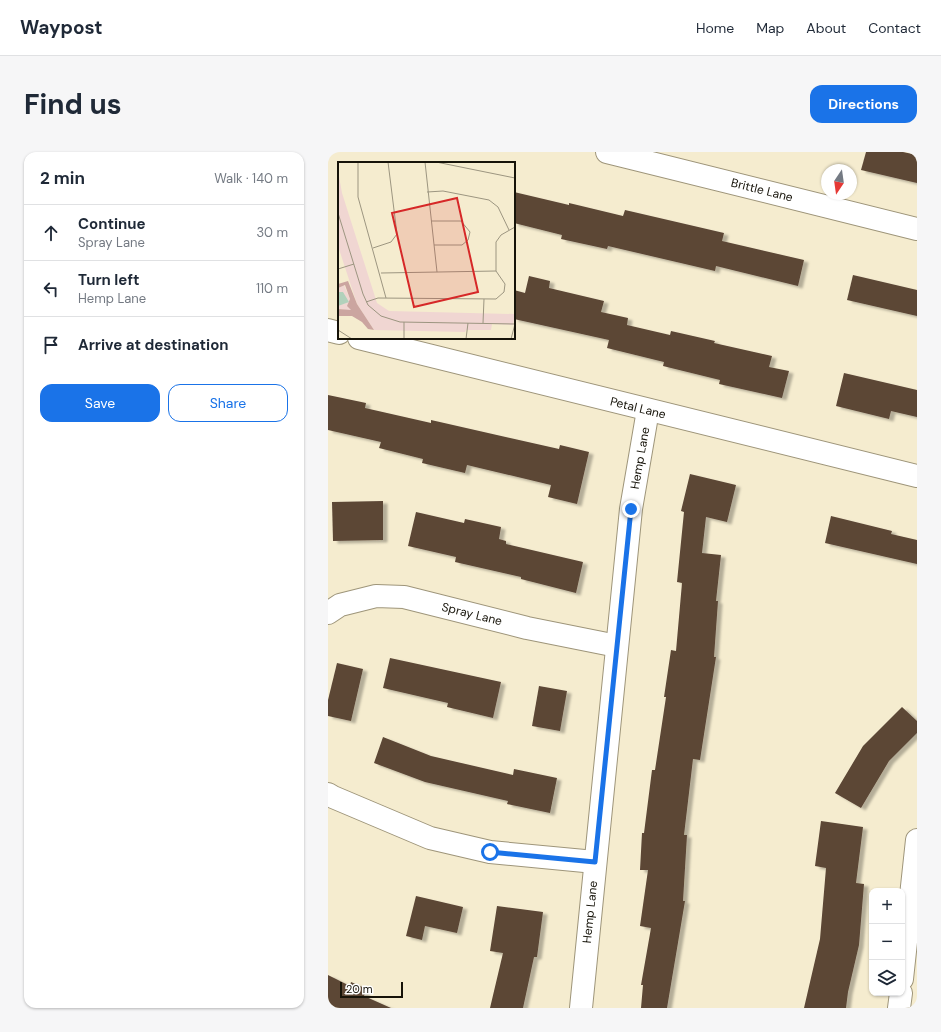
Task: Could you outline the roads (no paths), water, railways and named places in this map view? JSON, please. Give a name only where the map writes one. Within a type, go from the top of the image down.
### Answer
[{"type":"street","name":"Brittle Lane","points":[[606,152],[917,229]]},
{"type":"street","points":[[328,330],[338,333]]},
{"type":"street","name":"Petal Lane","points":[[363,339],[917,476]]},
{"type":"street","name":"Hemp Lane","points":[[581,1008],[631,509],[648,410]]},
{"type":"street","name":"Spray Lane","points":[[328,614],[340,606],[376,596],[404,597],[527,628],[617,646]]},
{"type":"street","points":[[328,794],[430,838],[490,852],[595,862]]},
{"type":"street","points":[[904,960],[917,840]]},
{"type":"street","points":[[899,1008],[901,996]]}]
